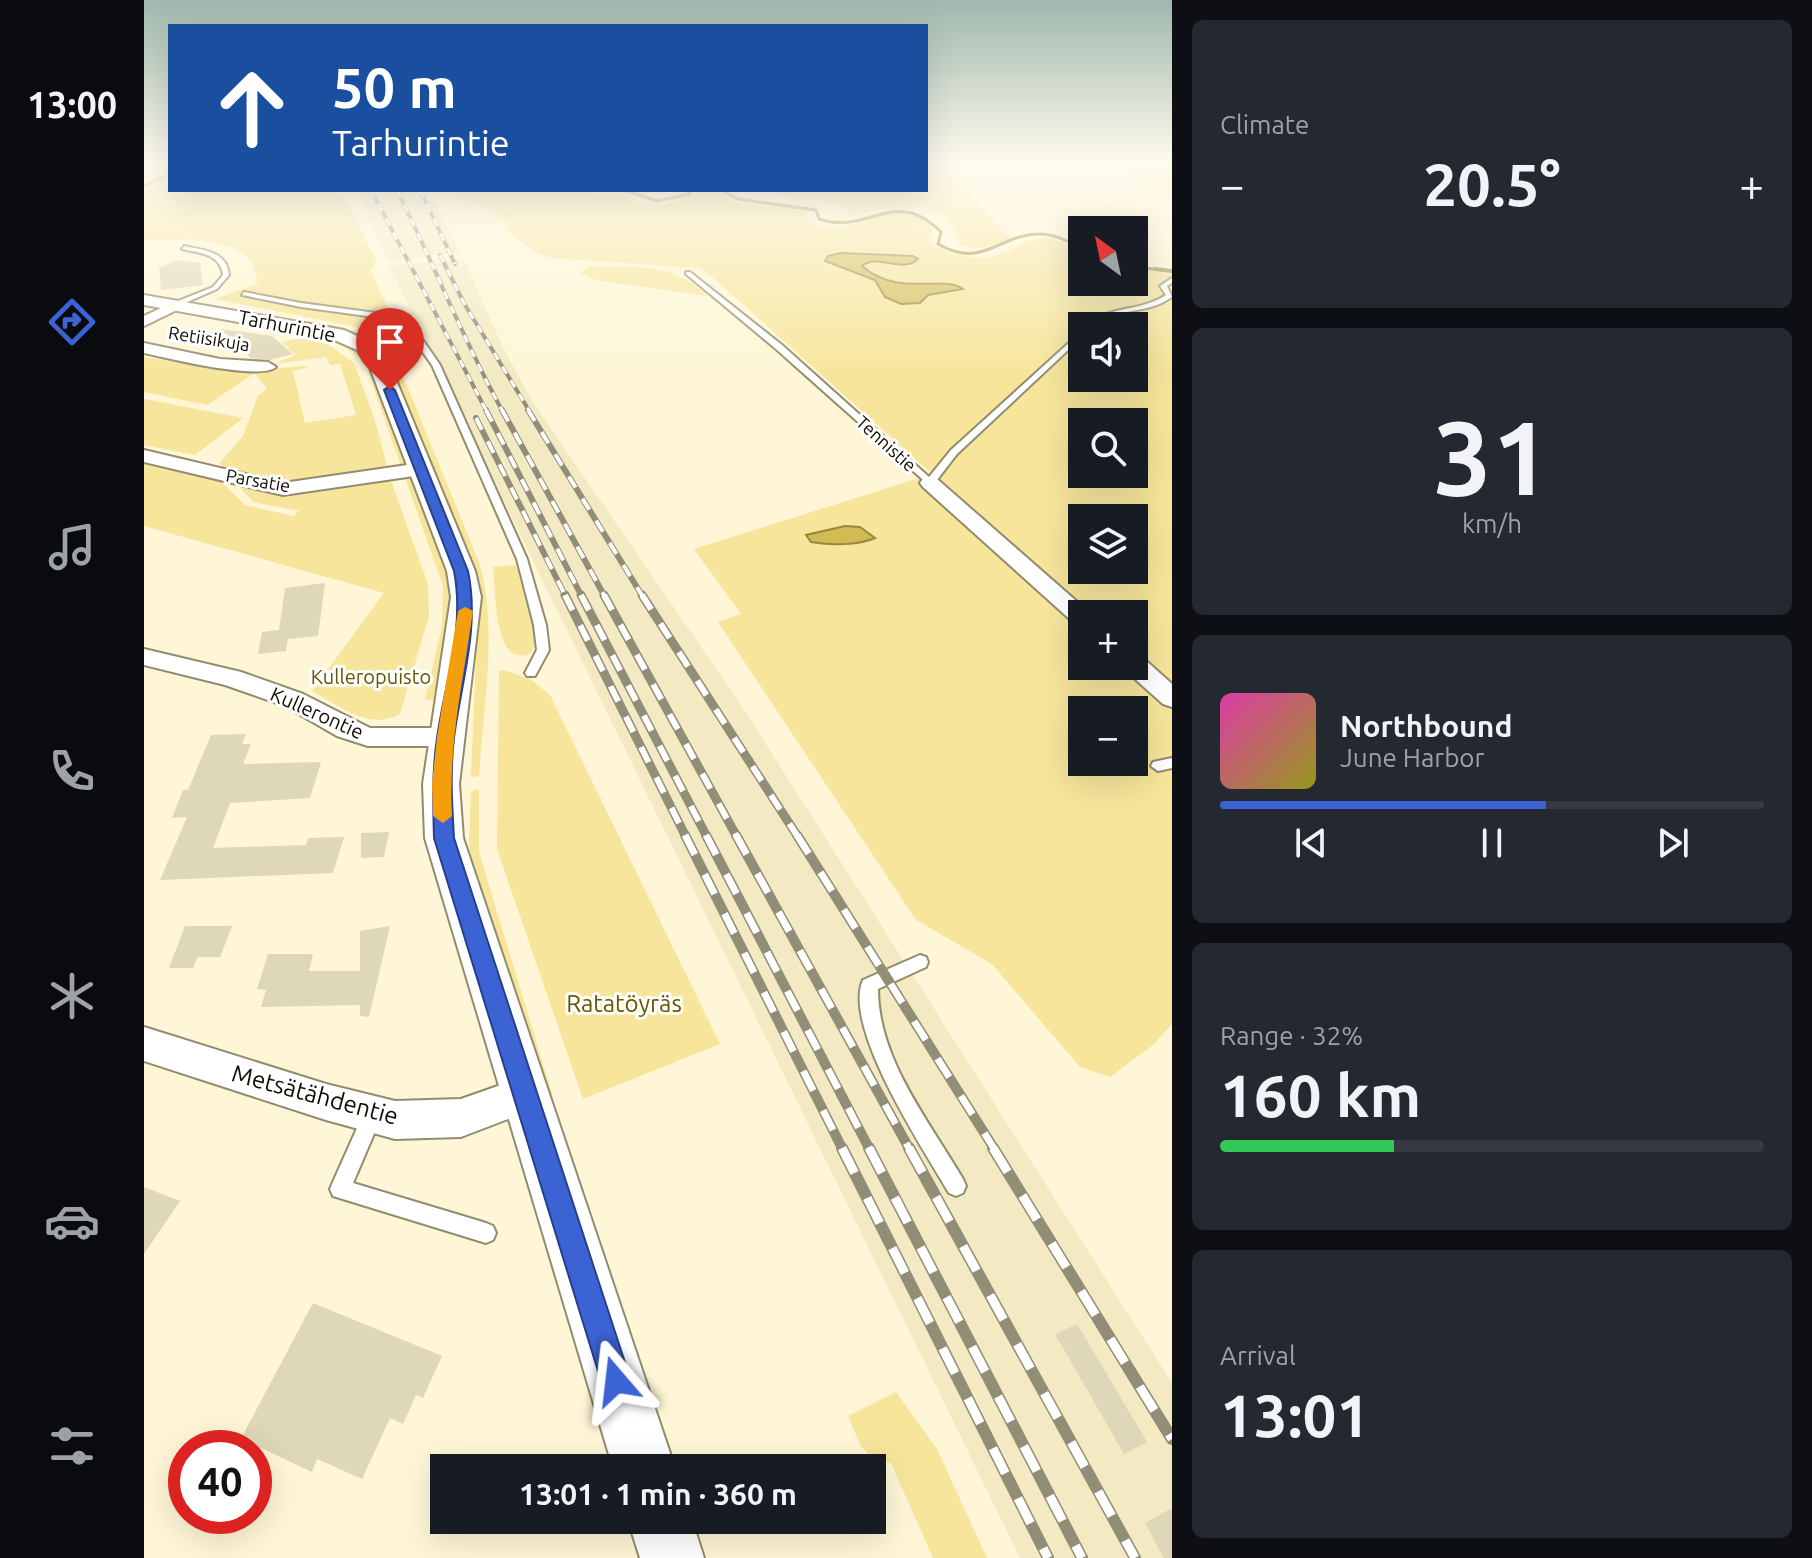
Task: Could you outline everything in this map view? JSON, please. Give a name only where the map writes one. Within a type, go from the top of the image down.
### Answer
[{"type":"street","name":"Tarhurintie","points":[[144,300],[327,332],[364,346],[379,363],[461,571],[466,597],[463,641],[441,784],[444,838],[526,1094]]},
{"type":"street","points":[[144,322],[176,305]]},
{"type":"street","name":"Retiisikuja","points":[[144,348],[220,364],[268,367]]},
{"type":"street","name":"Parsatie","points":[[144,456],[283,489],[421,469]]},
{"type":"street","name":"Tennistie","points":[[930,483],[1068,606]]},
{"type":"street","name":"Kullerontie","points":[[144,657],[232,678],[294,700],[346,729],[368,737],[446,737]]},
{"type":"street","points":[[1148,677],[1172,698]]},
{"type":"street","name":"Metsätähdentie","points":[[144,1044],[395,1120],[461,1118],[526,1094]]},
{"type":"street","points":[[526,1094],[640,1454]]},
{"type":"street","points":[[664,1534],[672,1558]]},
{"type":"lane","points":[[176,305],[215,288],[226,275],[225,266],[213,254],[184,248]]},
{"type":"lane","name":"Tennistie","points":[[688,273],[779,347],[930,483]]},
{"type":"lane","points":[[1129,312],[1158,305],[1170,295],[1163,286],[1172,280]]},
{"type":"lane","points":[[244,294],[391,317],[408,325],[436,365],[522,559],[540,625],[543,650],[531,673]]},
{"type":"lane","points":[[930,483],[954,452],[1068,346]]},
{"type":"lane","points":[[920,962],[869,985],[866,1002],[883,1058],[956,1186]]},
{"type":"lane","points":[[373,1114],[340,1189],[486,1233]]},
{"type":"shaded area","points":[[377,235],[451,235],[460,253],[388,260]]},
{"type":"shaded area","points":[[841,253],[913,256],[918,259],[905,265],[875,262],[862,266],[890,281],[955,285],[963,289],[928,295],[920,303],[901,304],[885,297],[875,280],[825,261],[828,256]]},
{"type":"shaded area","points":[[463,258],[503,348],[534,404],[743,708],[1172,1383],[1172,1558],[1020,1558],[389,266]]},
{"type":"shaded area","points":[[845,526],[860,527],[875,538],[835,544],[811,542],[806,535]]},
{"type":"green space","points":[[144,235],[363,235],[377,263],[370,269],[395,323],[385,325],[400,350],[361,328],[215,299],[258,283],[253,264],[233,248],[203,241],[144,240]]},
{"type":"green space","points":[[511,235],[931,235],[928,240],[932,246],[986,258],[1036,238],[1054,239],[1068,246],[1068,296],[1148,296],[1148,270],[1172,273],[1172,1024],[1153,1045],[1110,1077],[1080,1067],[992,964],[916,920],[718,622],[741,614],[694,549],[932,474],[699,268],[552,258],[539,254]]},
{"type":"green space","points":[[956,235],[1006,235],[1010,239],[985,247],[972,248],[959,244]]},
{"type":"green space","points":[[590,266],[638,267],[667,272],[681,277],[708,296],[595,280],[580,273]]},
{"type":"green space","points":[[274,316],[360,333],[388,351],[398,364],[478,560],[484,584],[489,638],[479,776],[471,777],[477,631],[472,571],[390,363],[368,344],[319,328],[271,318]]},
{"type":"green space","points":[[258,324],[332,339],[371,361],[450,577],[453,610],[436,700],[425,700],[442,626],[443,586],[365,363],[354,353],[328,340],[254,326]]},
{"type":"green space","name":"Kulleropuisto","points":[[301,338],[329,345],[354,363],[428,584],[429,616],[400,714],[389,719],[377,720],[355,714],[312,691],[384,593],[144,526],[144,458],[203,464],[245,505],[293,516],[299,511],[253,502],[221,467],[220,463],[243,436],[258,396],[267,389],[255,373],[207,405],[144,392],[144,357],[235,371],[307,366],[293,371],[305,423],[356,415],[340,364],[330,365],[326,357],[275,364],[295,355],[283,342]]},
{"type":"green space","points":[[144,399],[243,418],[195,455],[144,445]]},
{"type":"green space","points":[[516,565],[537,641],[531,653],[519,655],[509,650],[503,640],[496,609],[493,567]]},
{"type":"green space","name":"Ratatöyräs","points":[[499,671],[530,679],[550,695],[720,1044],[583,1099],[497,849]]},
{"type":"green space","points":[[479,789],[479,852],[553,1097],[547,1100],[472,861],[469,844],[471,791]]},
{"type":"green space","points":[[896,1392],[937,1449],[987,1558],[933,1558],[891,1463],[886,1462],[886,1454],[869,1454],[862,1447],[848,1416]]},
{"type":"building","points":[[177,260],[200,263],[203,285],[161,290],[159,268]]},
{"type":"building","points":[[221,329],[272,336],[293,354],[270,360],[251,358]]},
{"type":"building","points":[[325,583],[318,636],[288,639],[286,651],[258,654],[262,632],[279,630],[285,588]]},
{"type":"building","points":[[246,734],[242,744],[251,744],[243,764],[321,762],[310,798],[230,803],[213,848],[306,845],[308,838],[344,837],[333,873],[160,880],[187,817],[172,818],[183,790],[188,790],[211,735]]},
{"type":"building","points":[[389,832],[384,857],[361,858],[361,833]]},
{"type":"building","points":[[185,926],[232,926],[220,957],[198,957],[193,968],[169,968]]},
{"type":"building","points":[[390,926],[369,1017],[360,1016],[360,1005],[261,1007],[266,990],[257,989],[268,954],[313,954],[309,971],[360,971],[360,931]]},
{"type":"building","points":[[144,1187],[180,1201],[144,1254]]},
{"type":"building","points":[[313,1303],[442,1356],[423,1398],[416,1395],[403,1424],[390,1418],[362,1479],[317,1459],[312,1472],[272,1453],[272,1430],[246,1430]]},
{"type":"building","points":[[1077,1324],[1147,1442],[1124,1454],[1055,1334]]},
{"type":"building","points":[[1172,1508],[1172,1558],[1164,1558],[1145,1523]]},
{"type":"waterway","points":[[940,235],[938,244],[967,253],[990,249],[1029,235]]},
{"type":"waterway","points":[[1048,235],[1068,242]]},
{"type":"waterway","points":[[1148,268],[1172,271],[1155,269]]},
{"type":"railway","points":[[394,235],[487,412]]},
{"type":"railway","points":[[418,235],[503,412]]},
{"type":"railway","points":[[441,235],[455,264]]},
{"type":"railway","points":[[440,255],[465,305],[530,412]]},
{"type":"railway","points":[[486,410],[582,597]]},
{"type":"railway","points":[[502,410],[605,597]]},
{"type":"railway","points":[[528,410],[643,597]]},
{"type":"railway","points":[[476,418],[566,597]]},
{"type":"railway","points":[[581,595],[707,837]]},
{"type":"railway","points":[[604,595],[737,837]]},
{"type":"railway","points":[[642,595],[798,837]]},
{"type":"railway","points":[[566,597],[685,835]]},
{"type":"railway","points":[[685,835],[843,1150]]},
{"type":"railway","points":[[706,835],[870,1150]]},
{"type":"railway","points":[[736,835],[910,1150]]},
{"type":"railway","points":[[797,835],[995,1150]]},
{"type":"railway","points":[[842,1148],[1048,1558]]},
{"type":"railway","points":[[869,1148],[1082,1558]]},
{"type":"railway","points":[[909,1148],[1135,1558]]},
{"type":"railway","points":[[993,1148],[1172,1439]]},
{"type":"slow traffic","points":[[443,816],[441,784],[446,737],[463,641],[465,611]]},
{"type":"route","points":[[390,390],[461,571],[466,597],[463,641],[441,784],[444,838],[616,1381]]}]
